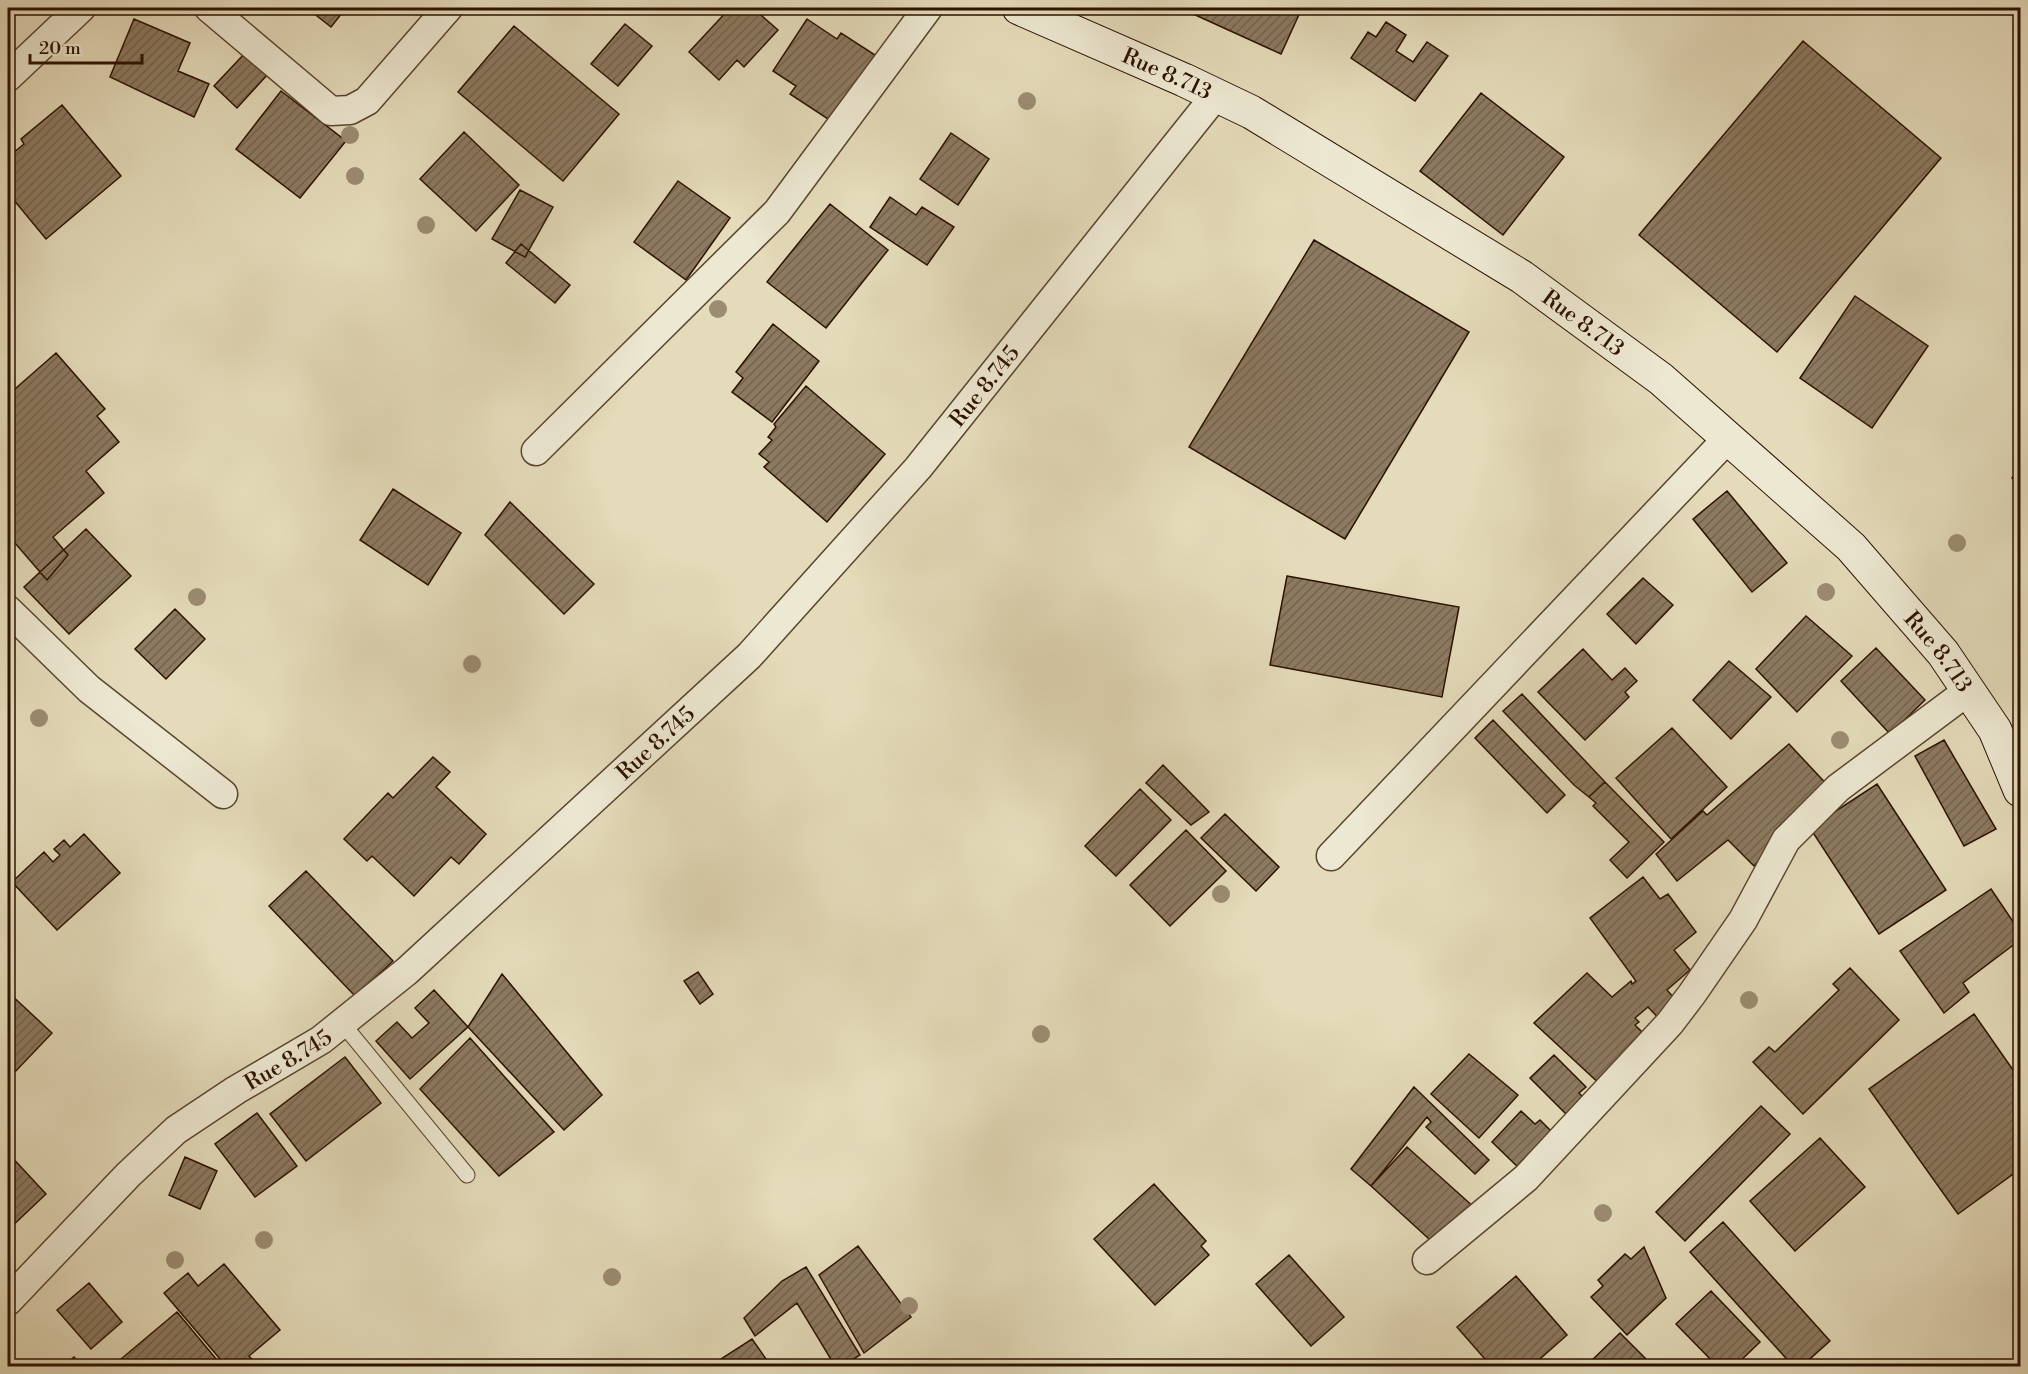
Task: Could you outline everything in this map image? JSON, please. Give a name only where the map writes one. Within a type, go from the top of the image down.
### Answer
[{"type":"main road","name":"Rue 8.713","points":[[1019,8],[1251,112],[1522,277],[1661,379],[1851,547],[1943,653],[1995,730],[2020,790]]},
{"type":"street","points":[[8,77],[81,8]]},
{"type":"street","points":[[209,8],[331,111],[350,110],[368,101],[448,8]]},
{"type":"street","points":[[536,451],[777,212],[928,8]]},
{"type":"street","name":"Rue 8.745","points":[[8,1301],[120,1184],[176,1130],[236,1090],[321,1040],[407,970],[749,656],[918,468],[1216,95]]},
{"type":"street","points":[[1331,856],[1728,438]]},
{"type":"street","points":[[8,610],[89,689],[223,794]]},
{"type":"street","points":[[1427,1260],[1526,1178],[1662,1032],[1692,994],[1743,920],[1786,840],[1838,788],[1968,691]]},
{"type":"lane","points":[[342,1023],[467,1175]]},
{"type":"building","points":[[307,8],[346,8],[331,27]]},
{"type":"building","points":[[730,8],[753,8],[778,30],[744,67],[737,60],[719,80],[689,52]]},
{"type":"building","points":[[1180,8],[1302,8],[1281,54]]},
{"type":"building","points":[[134,19],[190,43],[178,71],[209,84],[194,117],[110,77]]},
{"type":"building","points":[[807,19],[837,39],[841,33],[875,55],[831,121],[790,94],[796,86],[773,71]]},
{"type":"building","points":[[1386,22],[1406,35],[1396,51],[1413,62],[1427,42],[1448,56],[1415,101],[1351,58],[1368,32],[1376,37]]},
{"type":"building","points":[[625,24],[652,46],[618,86],[591,64]]},
{"type":"building","points":[[514,26],[619,114],[563,181],[458,92]]},
{"type":"building","points":[[1803,41],[1941,158],[1777,352],[1639,235]]},
{"type":"building","points":[[246,52],[268,74],[237,108],[214,86]]},
{"type":"building","points":[[281,91],[346,141],[300,198],[236,149]]},
{"type":"building","points":[[1481,93],[1564,157],[1503,235],[1420,171]]},
{"type":"building","points":[[62,105],[121,176],[46,239],[8,193],[8,157],[24,144],[21,139]]},
{"type":"building","points":[[464,132],[519,185],[476,231],[420,179]]},
{"type":"building","points":[[951,133],[989,159],[958,205],[920,179]]},
{"type":"building","points":[[678,181],[730,218],[686,280],[634,242]]},
{"type":"building","points":[[520,190],[553,207],[525,257],[492,239]]},
{"type":"building","points":[[890,197],[916,215],[922,207],[954,227],[927,265],[870,227]]},
{"type":"building","points":[[830,204],[888,250],[826,328],[767,282]]},
{"type":"building","points":[[1314,240],[1469,332],[1345,539],[1189,447]]},
{"type":"building","points":[[521,244],[570,285],[555,303],[506,263]]},
{"type":"building","points":[[1855,296],[1928,346],[1872,428],[1800,378]]},
{"type":"building","points":[[773,324],[819,361],[772,422],[732,392],[743,378],[736,372]]},
{"type":"building","points":[[56,353],[105,409],[97,416],[119,442],[86,471],[104,493],[53,537],[68,555],[47,580],[8,535],[8,395]]},
{"type":"building","points":[[806,386],[885,454],[827,522],[764,467],[769,462],[759,454],[772,440],[768,437],[776,427],[774,424]]},
{"type":"building","points":[[2020,465],[2020,484],[2012,478]]},
{"type":"building","points":[[393,489],[461,533],[428,585],[360,540]]},
{"type":"building","points":[[1727,491],[1787,563],[1752,592],[1693,519]]},
{"type":"building","points":[[510,502],[594,584],[564,614],[485,535]]},
{"type":"building","points":[[86,529],[131,576],[69,634],[24,587]]},
{"type":"building","points":[[1287,576],[1459,607],[1442,697],[1270,665]]},
{"type":"building","points":[[1643,578],[1673,605],[1636,644],[1607,614]]},
{"type":"building","points":[[175,609],[205,639],[166,679],[135,649]]},
{"type":"building","points":[[1806,616],[1852,656],[1797,712],[1756,669]]},
{"type":"building","points":[[1876,648],[1925,700],[1890,734],[1841,681]]},
{"type":"building","points":[[1583,649],[1612,680],[1625,668],[1637,681],[1625,692],[1629,697],[1585,740],[1538,692]]},
{"type":"building","points":[[1729,661],[1771,697],[1731,739],[1693,700]]},
{"type":"building","points":[[1522,694],[1605,782],[1589,797],[1574,785],[1503,711]]},
{"type":"building","points":[[1493,720],[1565,795],[1547,813],[1475,738]]},
{"type":"building","points":[[1672,728],[1727,787],[1671,839],[1616,778]]},
{"type":"building","points":[[1944,740],[1996,829],[1964,846],[1915,756]]},
{"type":"building","points":[[1789,744],[1833,791],[1754,866],[1728,840],[1677,881],[1656,854],[1703,811],[1707,815]]},
{"type":"building","points":[[433,757],[450,772],[436,787],[486,834],[459,864],[451,857],[414,896],[372,856],[367,861],[344,839],[388,793],[393,798]]},
{"type":"building","points":[[1163,765],[1209,812],[1191,825],[1146,783]]},
{"type":"building","points":[[1605,782],[1664,842],[1627,878],[1610,860],[1629,842],[1593,806],[1596,803],[1589,797]]},
{"type":"building","points":[[1877,784],[1946,890],[1879,934],[1810,828]]},
{"type":"building","points":[[1140,789],[1171,820],[1116,876],[1085,846]]},
{"type":"building","points":[[1225,814],[1279,867],[1256,891],[1201,838]]},
{"type":"building","points":[[1186,830],[1226,871],[1170,926],[1130,885]]},
{"type":"building","points":[[84,834],[120,873],[57,930],[12,882],[44,852],[53,862],[60,855],[54,849],[64,840],[70,847]]},
{"type":"building","points":[[306,871],[393,961],[355,996],[269,906]]},
{"type":"building","points":[[1643,877],[1660,899],[1668,894],[1696,932],[1674,950],[1690,970],[1667,990],[1681,1006],[1666,1026],[1648,1007],[1635,1018],[1639,1022],[1635,1025],[1649,1039],[1603,1087],[1534,1023],[1587,973],[1612,997],[1631,981],[1632,984],[1636,981],[1590,918]]},
{"type":"building","points":[[1991,889],[2020,932],[2020,940],[1963,983],[1969,992],[1944,1013],[1900,951]]},
{"type":"building","points":[[1850,968],[1899,1020],[1803,1114],[1753,1062],[1769,1047],[1775,1052],[1839,990],[1833,984]]},
{"type":"building","points":[[698,972],[713,994],[700,1004],[684,981]]},
{"type":"building","points":[[502,974],[602,1095],[564,1130],[468,1027]]},
{"type":"building","points":[[434,990],[468,1027],[410,1079],[376,1041],[397,1022],[412,1038],[429,1023],[415,1008]]},
{"type":"building","points":[[8,992],[52,1033],[13,1074],[8,1069]]},
{"type":"building","points":[[1974,1014],[2020,1080],[2020,1169],[1958,1214],[1869,1089]]},
{"type":"building","points":[[470,1038],[554,1132],[499,1176],[420,1089]]},
{"type":"building","points":[[1469,1054],[1518,1095],[1479,1138],[1431,1094]]},
{"type":"building","points":[[1554,1055],[1586,1087],[1579,1093],[1593,1107],[1576,1124],[1530,1078]]},
{"type":"building","points":[[345,1057],[381,1103],[306,1161],[270,1114]]},
{"type":"building","points":[[1414,1087],[1489,1160],[1475,1174],[1426,1127],[1431,1122],[1427,1117],[1371,1186],[1351,1169]]},
{"type":"building","points":[[1761,1106],[1790,1134],[1685,1241],[1656,1212]]},
{"type":"building","points":[[1521,1111],[1535,1124],[1540,1120],[1558,1138],[1525,1174],[1492,1142]]},
{"type":"building","points":[[257,1113],[297,1166],[255,1197],[215,1144]]},
{"type":"building","points":[[1820,1138],[1865,1187],[1795,1251],[1750,1201]]},
{"type":"building","points":[[1407,1147],[1476,1209],[1440,1249],[1371,1186]]},
{"type":"building","points":[[8,1153],[46,1194],[8,1230]]},
{"type":"building","points":[[185,1157],[217,1171],[200,1209],[169,1195]]},
{"type":"building","points":[[1154,1184],[1206,1241],[1201,1246],[1209,1255],[1155,1305],[1094,1239]]},
{"type":"building","points":[[1723,1222],[1830,1341],[1802,1366],[1793,1366],[1690,1252]]},
{"type":"building","points":[[858,1246],[911,1317],[864,1353],[819,1275]]},
{"type":"building","points":[[1644,1247],[1666,1298],[1627,1335],[1591,1297],[1603,1286],[1598,1280],[1625,1254],[1631,1259]]},
{"type":"building","points":[[1289,1255],[1344,1317],[1311,1346],[1256,1284]]},
{"type":"building","points":[[224,1264],[280,1330],[249,1356],[258,1366],[226,1366],[164,1293],[188,1273],[198,1286]]},
{"type":"building","points":[[806,1267],[860,1355],[842,1366],[835,1366],[797,1303],[755,1336],[744,1318],[782,1281]]},
{"type":"building","points":[[1516,1276],[1567,1335],[1532,1366],[1491,1366],[1457,1327]]},
{"type":"building","points":[[89,1283],[122,1322],[91,1349],[57,1310]]},
{"type":"building","points":[[1711,1291],[1760,1342],[1735,1366],[1717,1366],[1676,1324]]},
{"type":"building","points":[[177,1312],[222,1366],[127,1366],[121,1359]]},
{"type":"building","points":[[1620,1333],[1653,1366],[1586,1366]]},
{"type":"building","points":[[752,1339],[771,1366],[710,1366]]},
{"type":"building","points":[[74,1357],[82,1366],[63,1366]]}]
